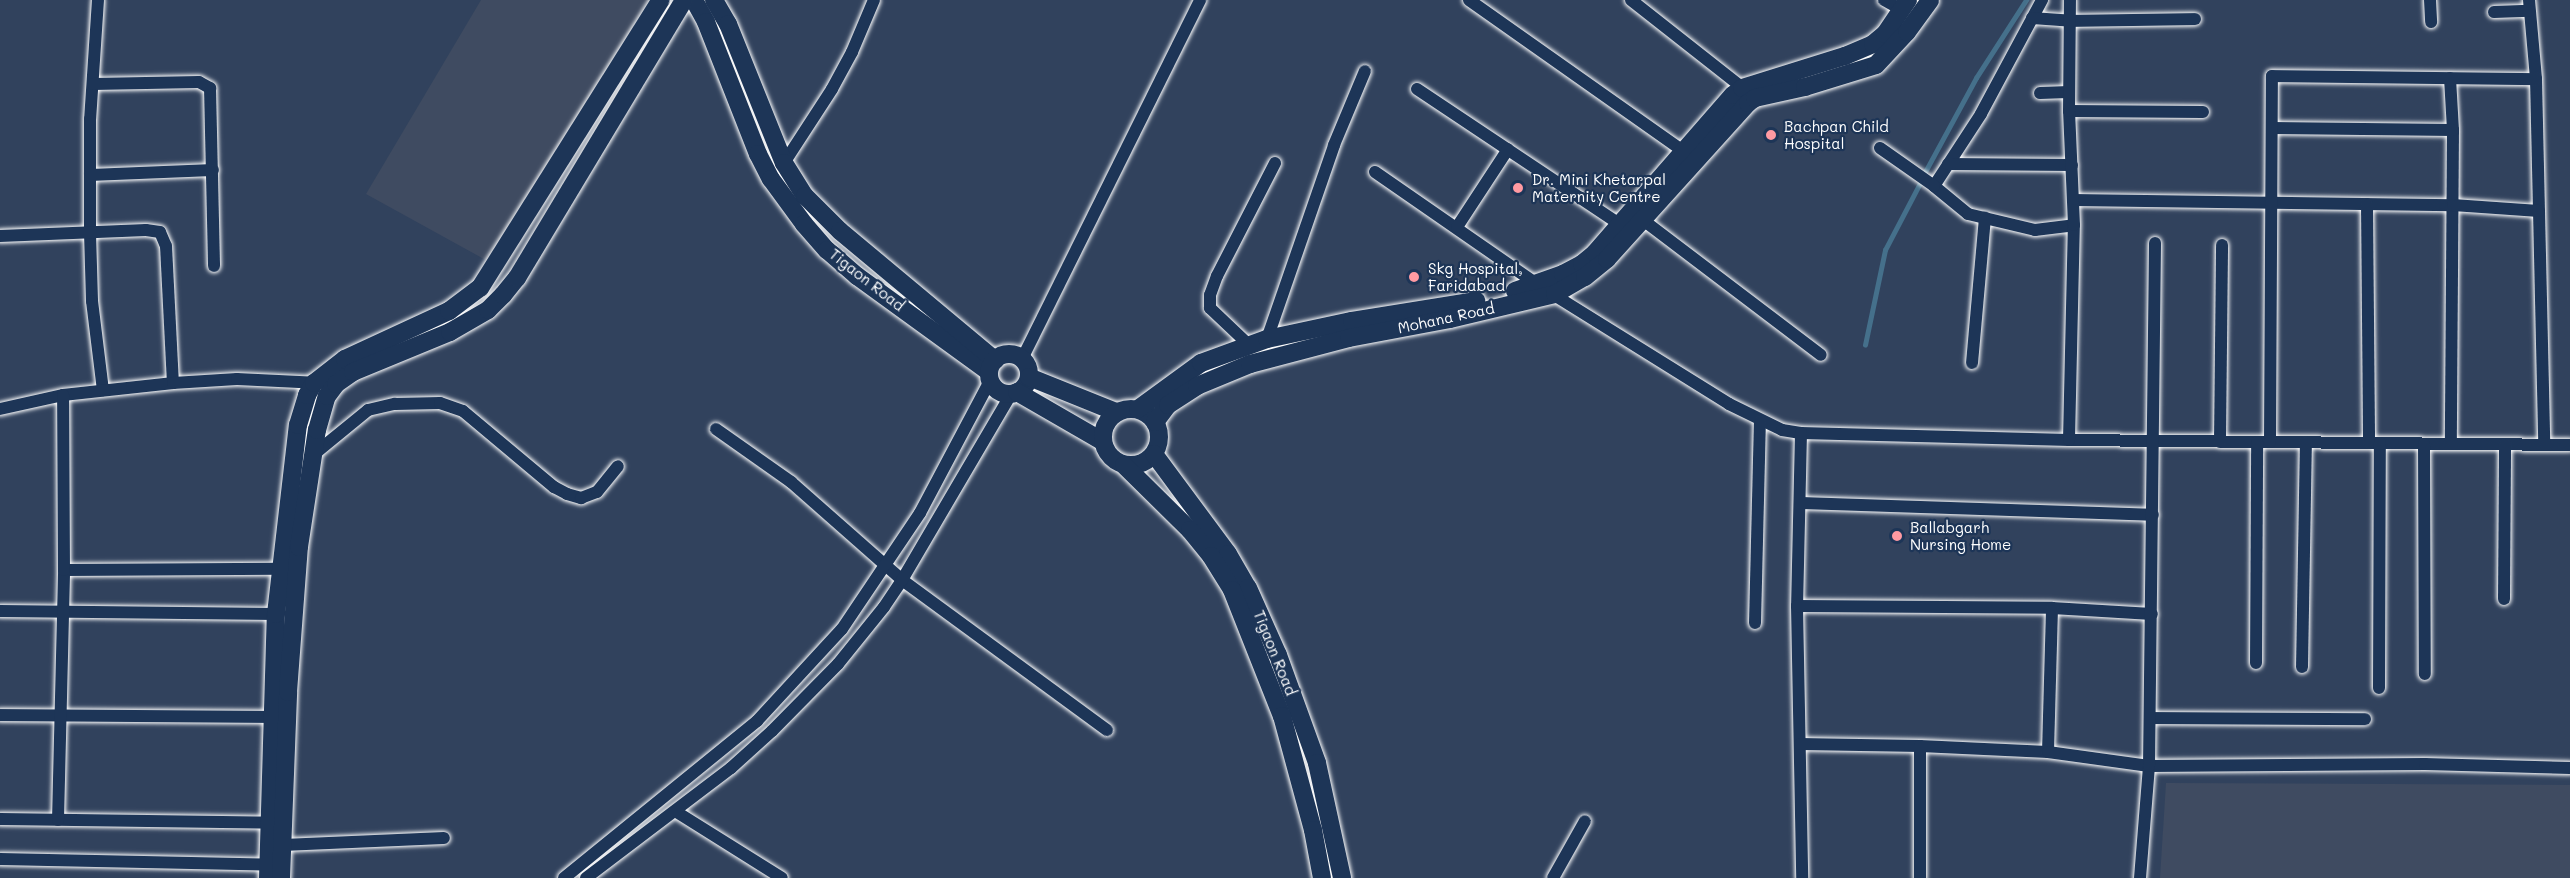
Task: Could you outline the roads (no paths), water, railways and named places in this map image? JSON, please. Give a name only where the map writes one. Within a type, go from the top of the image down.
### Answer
[{"type":"street","points":[[98,0],[93,84],[90,233],[92,301],[103,390]]},
{"type":"street","points":[[275,872],[276,823],[271,717],[276,614],[298,425],[307,395],[314,382],[345,359],[449,311],[480,288],[661,0]]},
{"type":"street","name":"Tigaon Road","points":[[714,0],[728,24],[784,163],[805,196],[826,219],[992,371]]},
{"type":"street","points":[[784,163],[832,89],[852,52],[874,0]]},
{"type":"street","points":[[1022,359],[1200,0]]},
{"type":"street","points":[[1469,0],[1682,150]]},
{"type":"street","points":[[1631,0],[1749,93]]},
{"type":"street","points":[[1884,0],[1905,5]]},
{"type":"street","name":"Mohana Road","points":[[1155,422],[1168,405],[1189,391],[1219,375],[1250,364],[1349,338],[1450,319],[1555,294],[1585,277],[1608,259],[1724,127],[1749,93],[1805,87],[1876,64],[1907,32],[1930,0]]},
{"type":"street","points":[[1934,186],[1981,114],[2042,0]]},
{"type":"street","points":[[2069,440],[2074,225],[2069,111],[2070,0]]},
{"type":"street","points":[[2430,0],[2431,22]]},
{"type":"street","points":[[275,872],[283,845],[276,823],[298,558],[321,411],[336,384],[353,372],[471,322],[503,295],[517,278],[691,1]]},
{"type":"street","name":"Tigaon Road","points":[[691,1],[706,22],[758,154],[771,179],[804,224],[827,250],[857,276],[992,371]]},
{"type":"street","name":"Mohana Road","points":[[1138,409],[1201,363],[1249,345],[1352,321],[1459,304],[1538,285],[1582,264],[1621,225],[1723,103],[1873,44],[1885,34],[1905,5]]},
{"type":"street","points":[[2494,12],[2529,6],[2536,79],[2544,445]]},
{"type":"street","points":[[2032,18],[2071,21],[2195,19]]},
{"type":"street","points":[[1268,339],[1334,145],[1365,71]]},
{"type":"street","points":[[2270,442],[2272,76],[2536,79]]},
{"type":"street","points":[[2450,78],[2453,130],[2451,444]]},
{"type":"street","points":[[93,84],[199,82],[207,85],[211,91],[214,266]]},
{"type":"street","points":[[1417,89],[1621,225]]},
{"type":"street","points":[[2040,93],[2069,92]]},
{"type":"street","points":[[2069,111],[2203,112]]},
{"type":"street","points":[[2272,128],[2453,130]]},
{"type":"street","points":[[1457,227],[1508,148]]},
{"type":"street","points":[[1880,148],[1934,186],[1968,214],[2035,230],[2074,225]]},
{"type":"street","points":[[1249,345],[1210,308],[1210,295],[1217,276],[1275,163]]},
{"type":"street","points":[[1948,164],[2072,165]]},
{"type":"street","points":[[90,175],[213,170]]},
{"type":"street","points":[[1376,172],[1538,285],[1760,421],[1782,430],[1801,433],[2069,440],[2155,439],[2220,442],[2570,445]]},
{"type":"street","points":[[2073,200],[2453,205],[2539,211]]},
{"type":"street","points":[[2367,204],[2375,443],[2379,688]]},
{"type":"street","points":[[1971,363],[1985,218]]},
{"type":"street","points":[[1643,220],[1821,355]]},
{"type":"street","points":[[0,236],[155,230],[164,237],[173,382]]},
{"type":"street","points":[[2140,878],[2149,766],[2155,439],[2155,243]]},
{"type":"street","points":[[2220,442],[2222,245]]},
{"type":"street","points":[[564,878],[757,721],[842,629],[887,566],[920,513],[992,371],[1010,354],[1022,359],[1029,377],[1116,412]]},
{"type":"street","points":[[992,371],[998,391],[1014,393],[1102,441]]},
{"type":"street","points":[[586,878],[731,768],[787,717],[838,664],[884,607],[902,580],[1014,393],[1023,389],[1029,377]]},
{"type":"street","points":[[0,409],[63,395],[173,382],[237,379],[336,384]]},
{"type":"street","points":[[57,820],[62,714],[63,395]]},
{"type":"street","points":[[313,455],[368,410],[395,404],[440,403],[463,411],[554,487],[567,494],[581,498],[597,492],[618,466]]},
{"type":"street","points":[[1127,408],[1138,409],[1155,422],[1159,432],[1159,444],[1154,454],[1135,465],[1124,465],[1114,460],[1106,452],[1102,441],[1103,430],[1108,420],[1116,412],[1127,408]]},
{"type":"street","points":[[1755,623],[1760,421]]},
{"type":"street","points":[[716,429],[791,482],[902,580],[1107,730]]},
{"type":"street","points":[[1801,433],[1797,606],[1802,878]]},
{"type":"street","points":[[2256,663],[2257,442]]},
{"type":"street","points":[[2302,667],[2306,442]]},
{"type":"street","points":[[2424,444],[2425,674]]},
{"type":"street","points":[[2504,599],[2505,444]]},
{"type":"street","name":"Tigaon Road","points":[[1154,454],[1228,554],[1248,588],[1278,655],[1317,764],[1342,878]]},
{"type":"street","name":"Tigaon Road","points":[[1124,465],[1190,530],[1211,556],[1232,590],[1282,716],[1313,830],[1322,878]]},
{"type":"street","points":[[1800,503],[2153,515]]},
{"type":"street","points":[[64,570],[282,568]]},
{"type":"street","points":[[1797,606],[2052,608],[2152,614]]},
{"type":"street","points":[[2048,752],[2052,608]]},
{"type":"street","points":[[0,611],[276,614]]},
{"type":"street","points":[[0,714],[271,717]]},
{"type":"street","points":[[2150,718],[2365,718]]},
{"type":"street","points":[[1800,744],[1920,746],[2048,752],[2149,766],[2425,764],[2570,768]]},
{"type":"street","points":[[1920,746],[1920,878]]},
{"type":"street","points":[[675,811],[782,878]]},
{"type":"street","points":[[0,819],[276,823]]},
{"type":"street","points":[[1553,878],[1585,821]]},
{"type":"street","points":[[1313,830],[1330,824]]},
{"type":"street","points":[[283,845],[444,838]]},
{"type":"street","points":[[0,859],[275,872]]},
{"type":"waterway","points":[[1925,172],[1976,78],[2026,0]]},
{"type":"waterway","points":[[1865,345],[1885,250],[1920,183]]},
{"type":"place","name":"Bachpan Child Hospital","points":[[1771,135]]},
{"type":"place","name":"Dr. Mini Khetarpal Maternity Centre","points":[[1518,188]]},
{"type":"place","name":"Skg Hospital, Faridabad","points":[[1414,277]]},
{"type":"place","name":"Ballabgarh Nursing Home","points":[[1897,536]]}]
